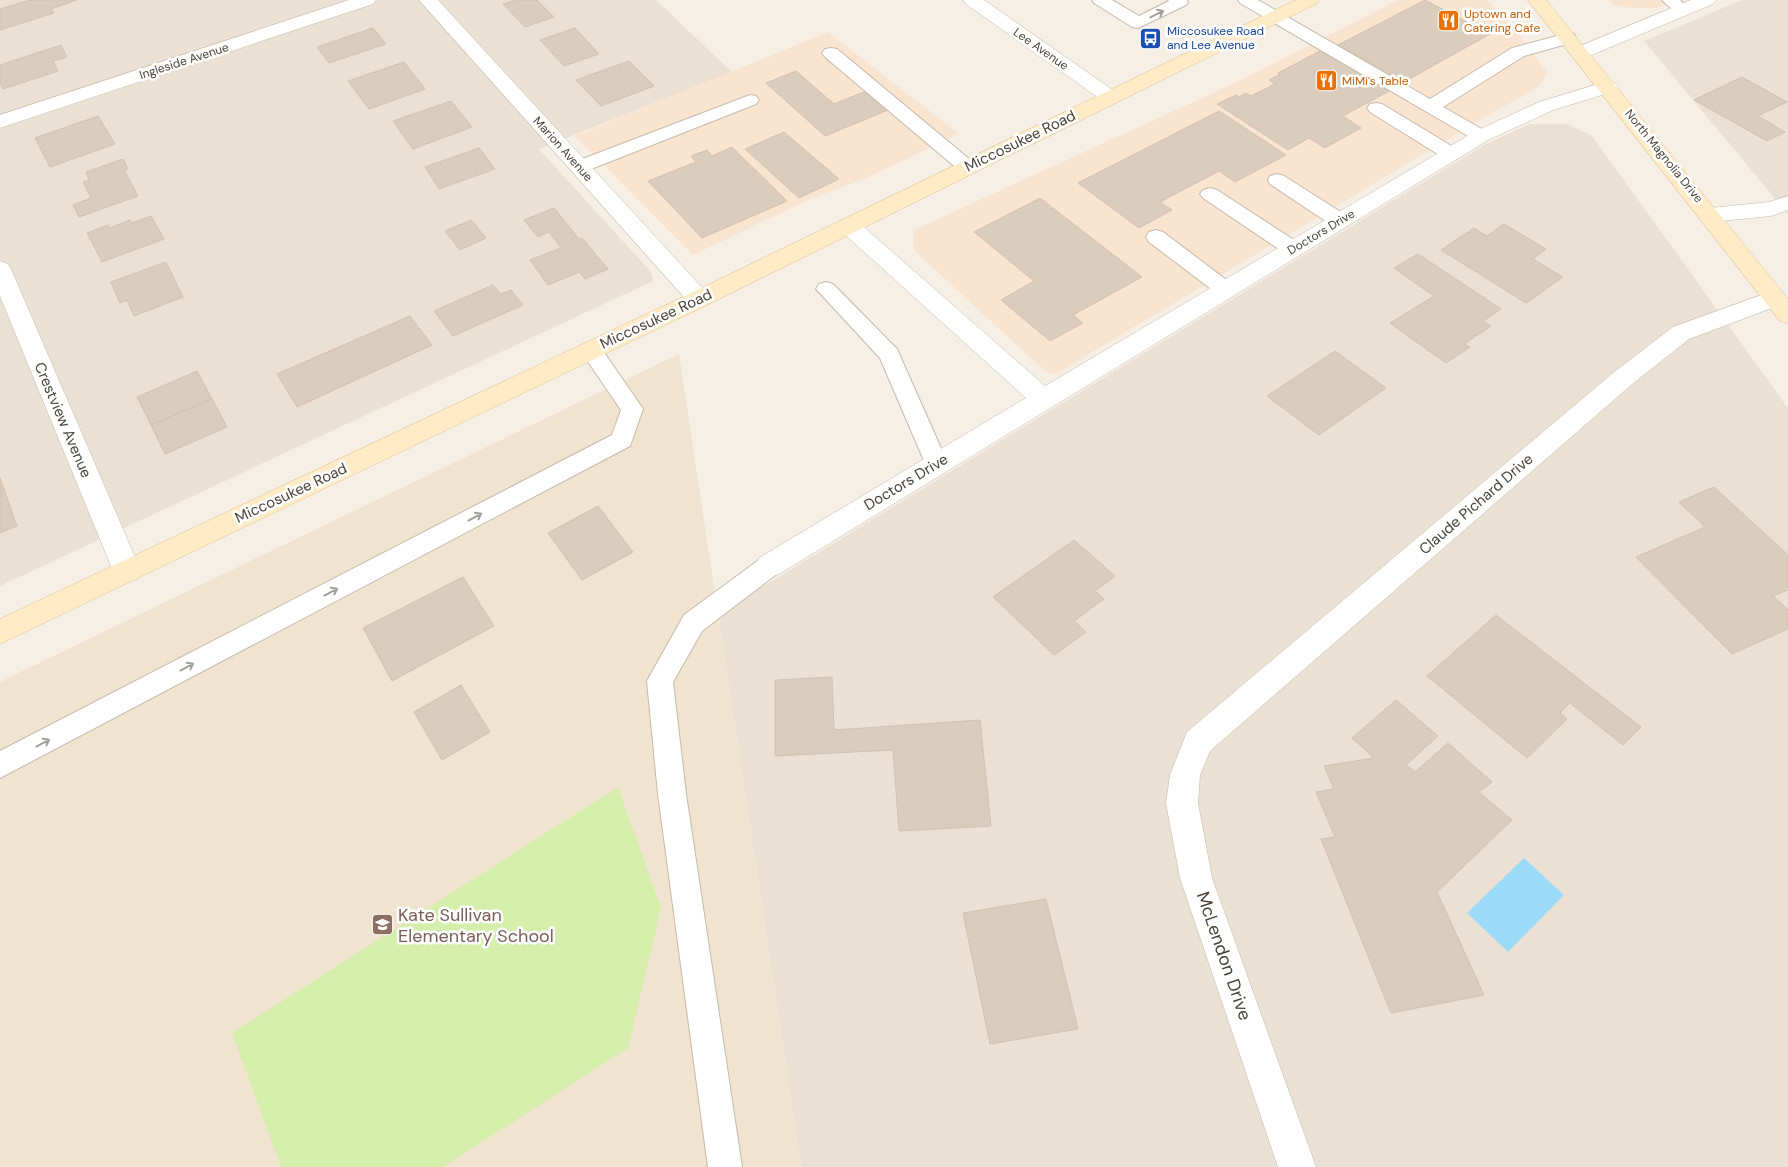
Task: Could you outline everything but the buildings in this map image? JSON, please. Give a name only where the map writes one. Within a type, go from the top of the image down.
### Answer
[{"type":"street","name":"Ingleside Avenue","points":[[0,122],[367,0]]},
{"type":"street","name":"Marion Avenue","points":[[428,0],[699,299]]},
{"type":"street","name":"Lee Avenue","points":[[972,0],[1110,97]]},
{"type":"street","name":"Miccosukee Road","points":[[0,632],[699,299],[1310,0]]},
{"type":"street","name":"North Magnolia Drive","points":[[1537,0],[1782,306]]},
{"type":"street","points":[[1574,46],[1676,5],[1707,0]]},
{"type":"street","name":"Doctors Drive","points":[[769,566],[1481,136],[1546,106],[1608,87]]},
{"type":"street","points":[[1710,215],[1771,210],[1788,203]]},
{"type":"street","points":[[849,226],[1043,399]]},
{"type":"street","name":"Crestview Avenue","points":[[0,269],[127,571]]},
{"type":"street","name":"Claude Pichard Drive","points":[[1198,742],[1622,379],[1681,333],[1782,306]]},
{"type":"street","name":"McLendon Drive","points":[[1198,742],[1184,775],[1182,803],[1196,878],[1297,1167]]},
{"type":"lane","points":[[1100,0],[1138,23],[1180,2],[1176,0]]},
{"type":"lane","points":[[1246,0],[1481,136]]},
{"type":"lane","points":[[1430,107],[1518,52],[1574,46]]},
{"type":"lane","points":[[830,53],[967,167]]},
{"type":"lane","points":[[579,167],[750,100]]},
{"type":"lane","points":[[1376,108],[1452,154]]},
{"type":"lane","points":[[1277,180],[1340,221]]},
{"type":"lane","points":[[1210,194],[1292,249]]},
{"type":"lane","points":[[1156,236],[1226,290]]},
{"type":"lane","points":[[826,289],[889,354],[936,464]]},
{"type":"lane","points":[[0,765],[622,440],[632,409],[591,350]]},
{"type":"lane","points":[[725,1167],[672,794],[660,680],[693,623],[769,566]]},
{"type":"shaded area","points":[[0,0],[656,0],[732,72],[539,149],[651,272],[653,281],[0,586]]},
{"type":"shaded area","points":[[1398,0],[1487,0],[1516,31],[1547,72],[1544,79],[1539,86],[1527,94],[1492,113],[1054,375],[1046,372],[917,253],[913,244],[914,230],[1239,81]]},
{"type":"shaded area","points":[[1609,0],[1678,0],[1657,8],[1631,8],[1613,5]]},
{"type":"shaded area","points":[[1742,0],[1788,0],[1788,214],[1644,41]]},
{"type":"shaded area","points":[[828,32],[959,134],[862,180],[812,198],[693,255],[575,136]]},
{"type":"shaded area","points":[[1529,124],[1567,124],[1592,136],[1788,408],[1788,1167],[801,1167],[718,614],[1484,145]]},
{"type":"shaded area","name":"Kate Sullivan Elementary School","points":[[679,354],[801,1167],[0,1167],[0,682]]},
{"type":"green space","points":[[618,787],[661,908],[628,1048],[443,1167],[281,1167],[232,1033]]},
{"type":"water","points":[[1524,858],[1564,895],[1508,952],[1467,913]]},
{"type":"place","name":"Uptown and Catering Cafe","points":[[1448,21]]},
{"type":"place","name":"Miccosukee Road and Lee Avenue","points":[[1151,38]]},
{"type":"place","name":"MiMi's Table","points":[[1326,81]]},
{"type":"place","name":"Kate Sullivan Elementary School","points":[[382,925]]}]
